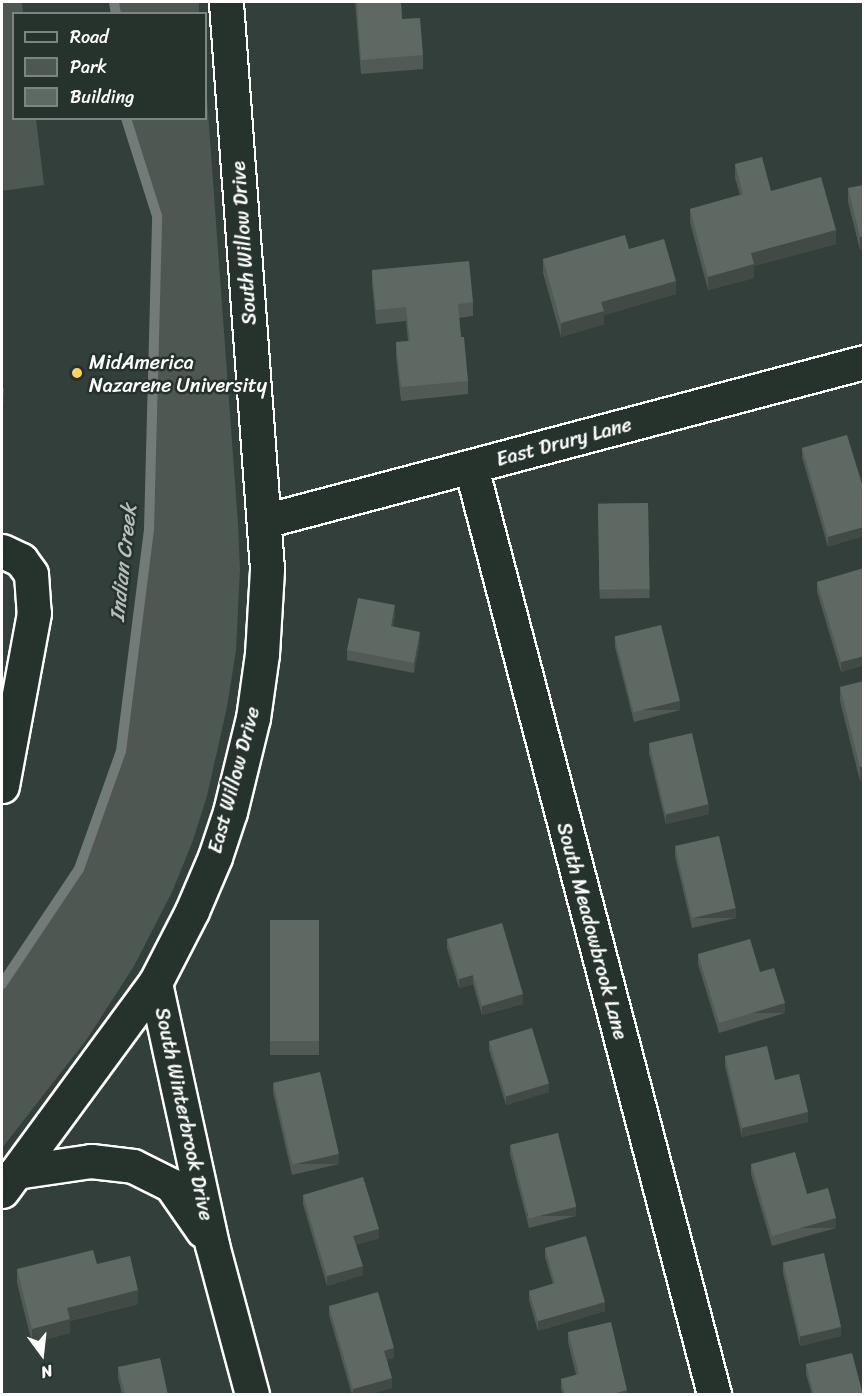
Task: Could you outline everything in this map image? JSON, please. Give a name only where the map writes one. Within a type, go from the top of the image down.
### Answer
[{"type":"street","name":"South Willow Drive","points":[[226,2],[264,521]]},
{"type":"street","name":"East Drury Lane","points":[[264,521],[864,362]]},
{"type":"street","name":"South Meadowbrook Lane","points":[[471,467],[714,1395]]},
{"type":"street","name":"East Willow Drive","points":[[9,1181],[155,983],[192,911],[215,857],[230,812],[253,718],[262,654],[267,569],[264,521]]},
{"type":"street","points":[[2,551],[21,560],[31,574],[34,613],[2,786]]},
{"type":"street","name":"South Winterbrook Drive","points":[[155,983],[212,1245],[252,1395]]},
{"type":"street","name":"South Winterbrook Drive","points":[[9,1181],[91,1161],[133,1166],[171,1185],[212,1245]]},
{"type":"green space","points":[[2,2],[22,2],[23,12],[12,12],[12,120],[36,120],[44,185],[2,191]]},
{"type":"green space","points":[[114,2],[199,2],[199,12],[114,12]]},
{"type":"green space","points":[[207,99],[240,569],[236,650],[227,707],[207,796],[192,843],[172,892],[134,966],[87,1039],[2,1148],[2,984],[79,869],[121,751],[149,529],[157,216],[126,120],[207,120]]},
{"type":"building","points":[[357,2],[401,2],[402,19],[420,18],[423,55],[361,60]]},
{"type":"building","points":[[762,157],[771,191],[821,177],[836,230],[751,253],[754,264],[708,277],[690,209],[743,194],[735,164]]},
{"type":"building","points":[[864,185],[864,236],[860,237],[848,188]]},
{"type":"building","points":[[625,235],[629,249],[664,239],[676,281],[601,302],[604,311],[561,323],[543,259]]},
{"type":"building","points":[[469,261],[473,302],[458,304],[468,381],[401,387],[396,342],[410,341],[406,307],[376,310],[372,270]]},
{"type":"building","points":[[847,435],[864,490],[864,527],[828,537],[802,448]]},
{"type":"building","points":[[648,503],[650,589],[600,590],[598,504]]},
{"type":"building","points":[[864,568],[864,656],[841,662],[817,582]]},
{"type":"building","points":[[358,598],[395,605],[391,626],[420,632],[414,663],[347,650]]},
{"type":"building","points":[[661,625],[680,701],[633,712],[614,637]]},
{"type":"building","points":[[864,681],[864,767],[860,767],[840,687]]},
{"type":"building","points":[[692,733],[708,804],[666,814],[649,743]]},
{"type":"building","points":[[719,836],[736,908],[692,918],[675,846]]},
{"type":"building","points":[[270,920],[319,920],[319,1041],[270,1041]]},
{"type":"building","points":[[502,923],[523,994],[482,1006],[473,975],[459,979],[447,939]]},
{"type":"building","points":[[750,939],[760,972],[774,968],[785,1003],[719,1023],[698,954]]},
{"type":"building","points":[[532,1028],[549,1083],[506,1097],[489,1041]]},
{"type":"building","points":[[767,1046],[775,1080],[799,1074],[808,1112],[742,1128],[725,1056]]},
{"type":"building","points":[[320,1072],[339,1154],[292,1165],[273,1083]]},
{"type":"building","points":[[558,1133],[576,1207],[529,1219],[510,1145]]},
{"type":"building","points":[[795,1152],[807,1194],[828,1188],[836,1218],[772,1236],[751,1164]]},
{"type":"building","points":[[363,1177],[379,1229],[353,1236],[363,1266],[327,1276],[303,1195]]},
{"type":"building","points":[[586,1236],[605,1302],[538,1321],[529,1291],[555,1283],[545,1248]]},
{"type":"building","points":[[93,1250],[97,1264],[130,1256],[138,1290],[67,1308],[70,1319],[32,1329],[17,1269]]},
{"type":"building","points":[[824,1253],[841,1327],[800,1337],[783,1262]]},
{"type":"building","points":[[378,1292],[394,1348],[384,1351],[392,1378],[353,1389],[329,1306]]},
{"type":"building","points":[[611,1322],[627,1390],[609,1395],[565,1395],[561,1379],[579,1374],[568,1332]]},
{"type":"building","points":[[852,1353],[863,1395],[814,1395],[806,1364]]},
{"type":"building","points":[[160,1358],[168,1395],[125,1395],[118,1367]]},
{"type":"waterway","name":"Indian Creek","points":[[114,2],[116,12]]},
{"type":"waterway","name":"Indian Creek","points":[[2,984],[79,869],[121,751],[149,529],[157,216],[127,120]]},
{"type":"place","name":"MidAmerica Nazarene University","points":[[77,373]]}]
